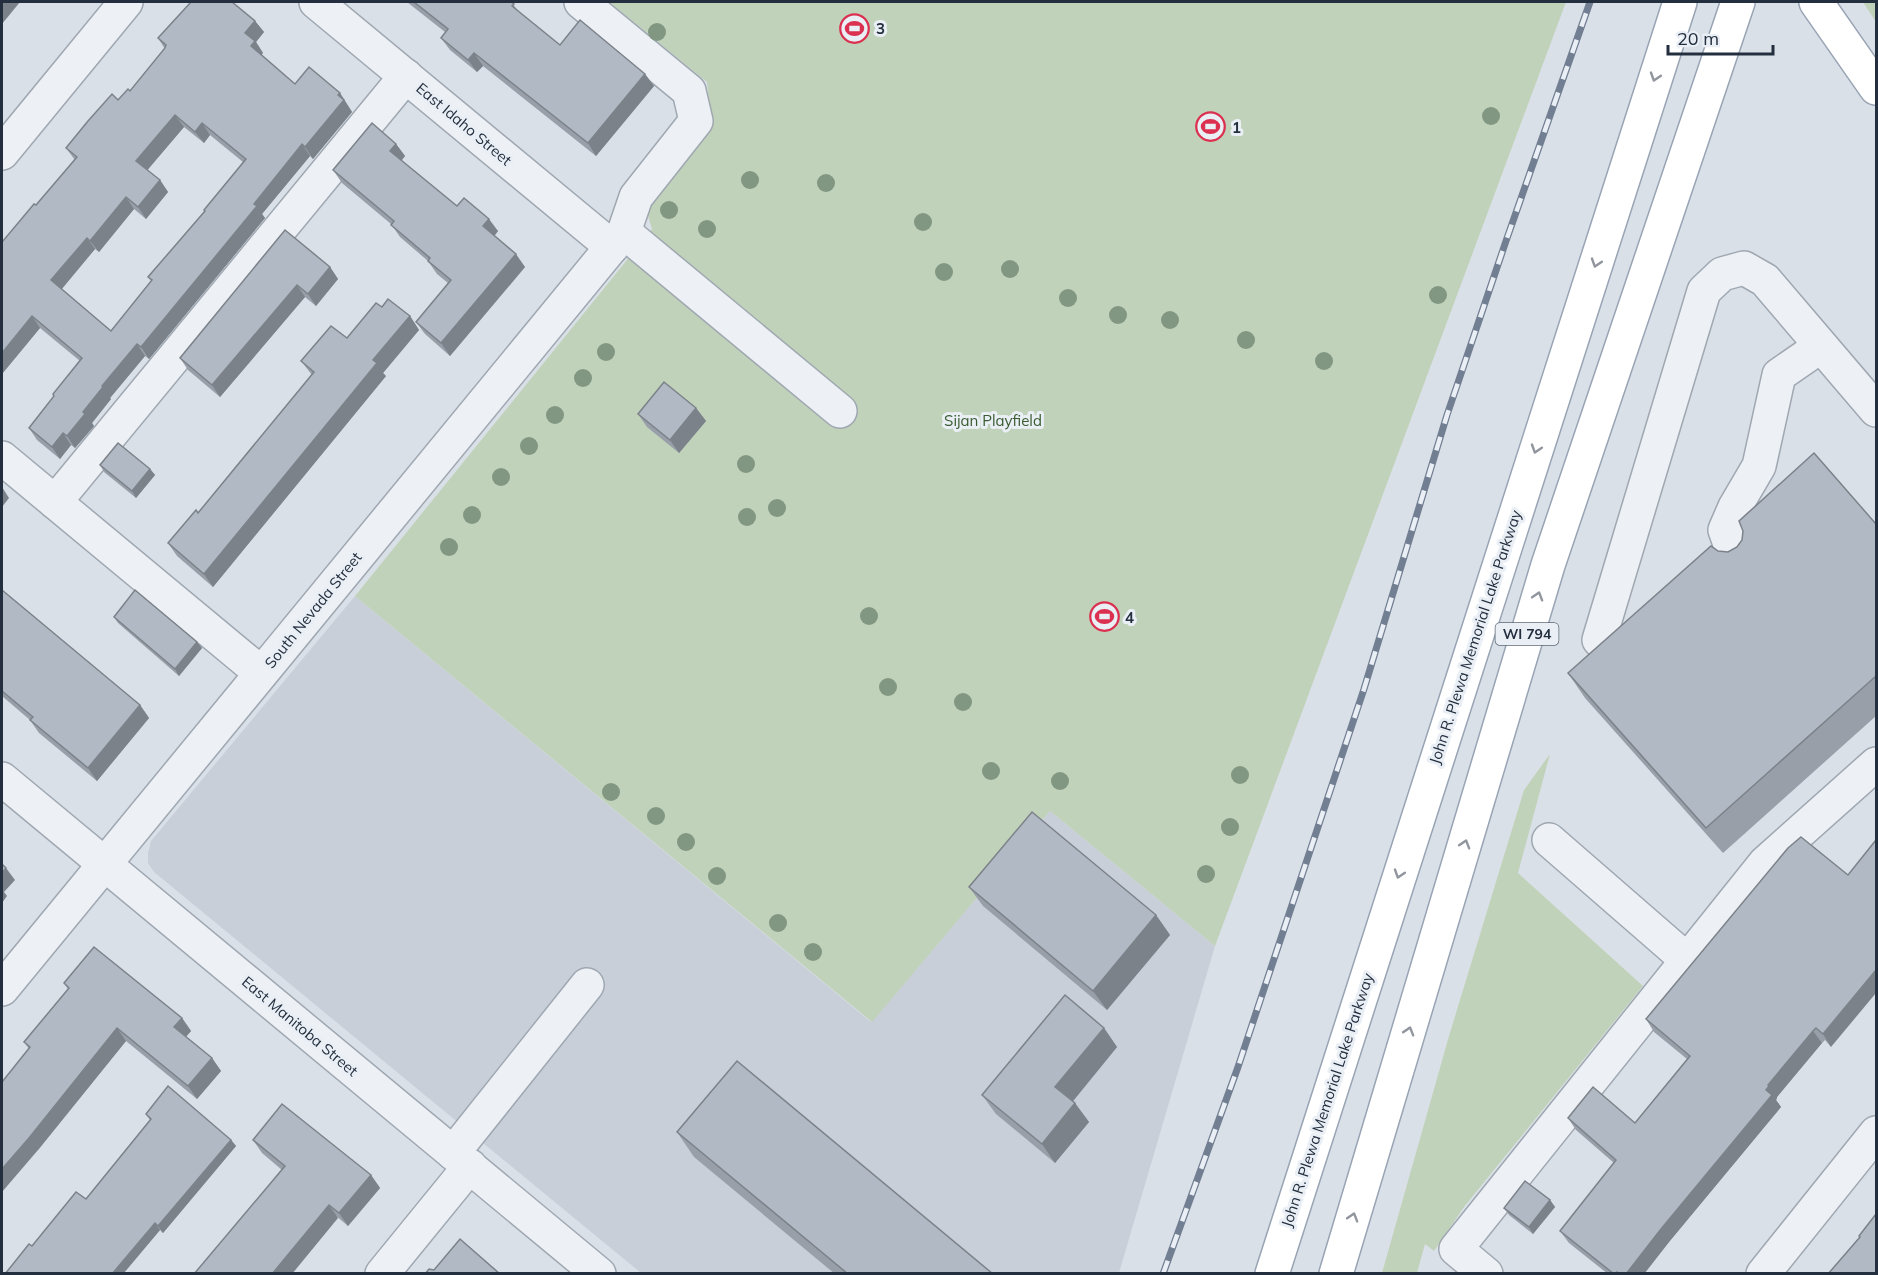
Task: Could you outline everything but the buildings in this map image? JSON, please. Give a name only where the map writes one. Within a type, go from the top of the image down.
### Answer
[{"type":"main road","name":"John R. Plewa Memorial Lake Parkway","points":[[1272,1274],[1680,2]]},
{"type":"main road","name":"WI 794","points":[[1336,1274],[1548,565],[1738,2]]},
{"type":"main road","points":[[1816,2],[1876,88]]},
{"type":"street","points":[[2,153],[126,2]]},
{"type":"street","name":"East Idaho Street","points":[[316,2],[406,76],[840,411]]},
{"type":"street","points":[[581,2],[689,91],[696,121],[636,197],[618,240]]},
{"type":"street","points":[[55,502],[406,76]]},
{"type":"street","name":"South Nevada Street","points":[[2,989],[618,240]]},
{"type":"street","points":[[1599,640],[1704,291],[1722,274],[1744,268],[1765,280],[1876,410]]},
{"type":"street","points":[[1742,558],[1730,544],[1725,530],[1735,507],[1759,466],[1779,375],[1821,346]]},
{"type":"street","points":[[2,458],[261,673]]},
{"type":"street","points":[[1485,1274],[1456,1249],[1765,863],[1876,764]]},
{"type":"street","name":"East Manitoba Street","points":[[2,779],[599,1274]]},
{"type":"street","points":[[1549,840],[1687,960]]},
{"type":"street","points":[[382,1274],[587,985]]},
{"type":"street","points":[[1763,1274],[1876,1133]]},
{"type":"shaded area","points":[[355,596],[871,1022],[1050,811],[1215,946],[1119,1273],[641,1273],[154,872],[148,863],[151,841]]},
{"type":"green space","name":"Sijan Playfield","points":[[609,2],[1566,2],[1215,946],[1050,811],[872,1022],[355,596],[652,229],[645,206],[711,124],[707,82]]},
{"type":"green space","points":[[1863,2],[1876,2],[1876,22]]},
{"type":"green space","points":[[1550,754],[1518,873],[1643,986],[1464,1207],[1434,1251],[1425,1244],[1417,1273],[1382,1273],[1449,1036],[1524,790]]},
{"type":"railway","points":[[1163,1274],[1238,1067],[1364,689],[1447,415],[1590,2]]},
{"type":"place","name":"3","points":[[855,28]]},
{"type":"place","name":"1","points":[[1211,127]]},
{"type":"place","name":"4","points":[[1104,617]]}]
